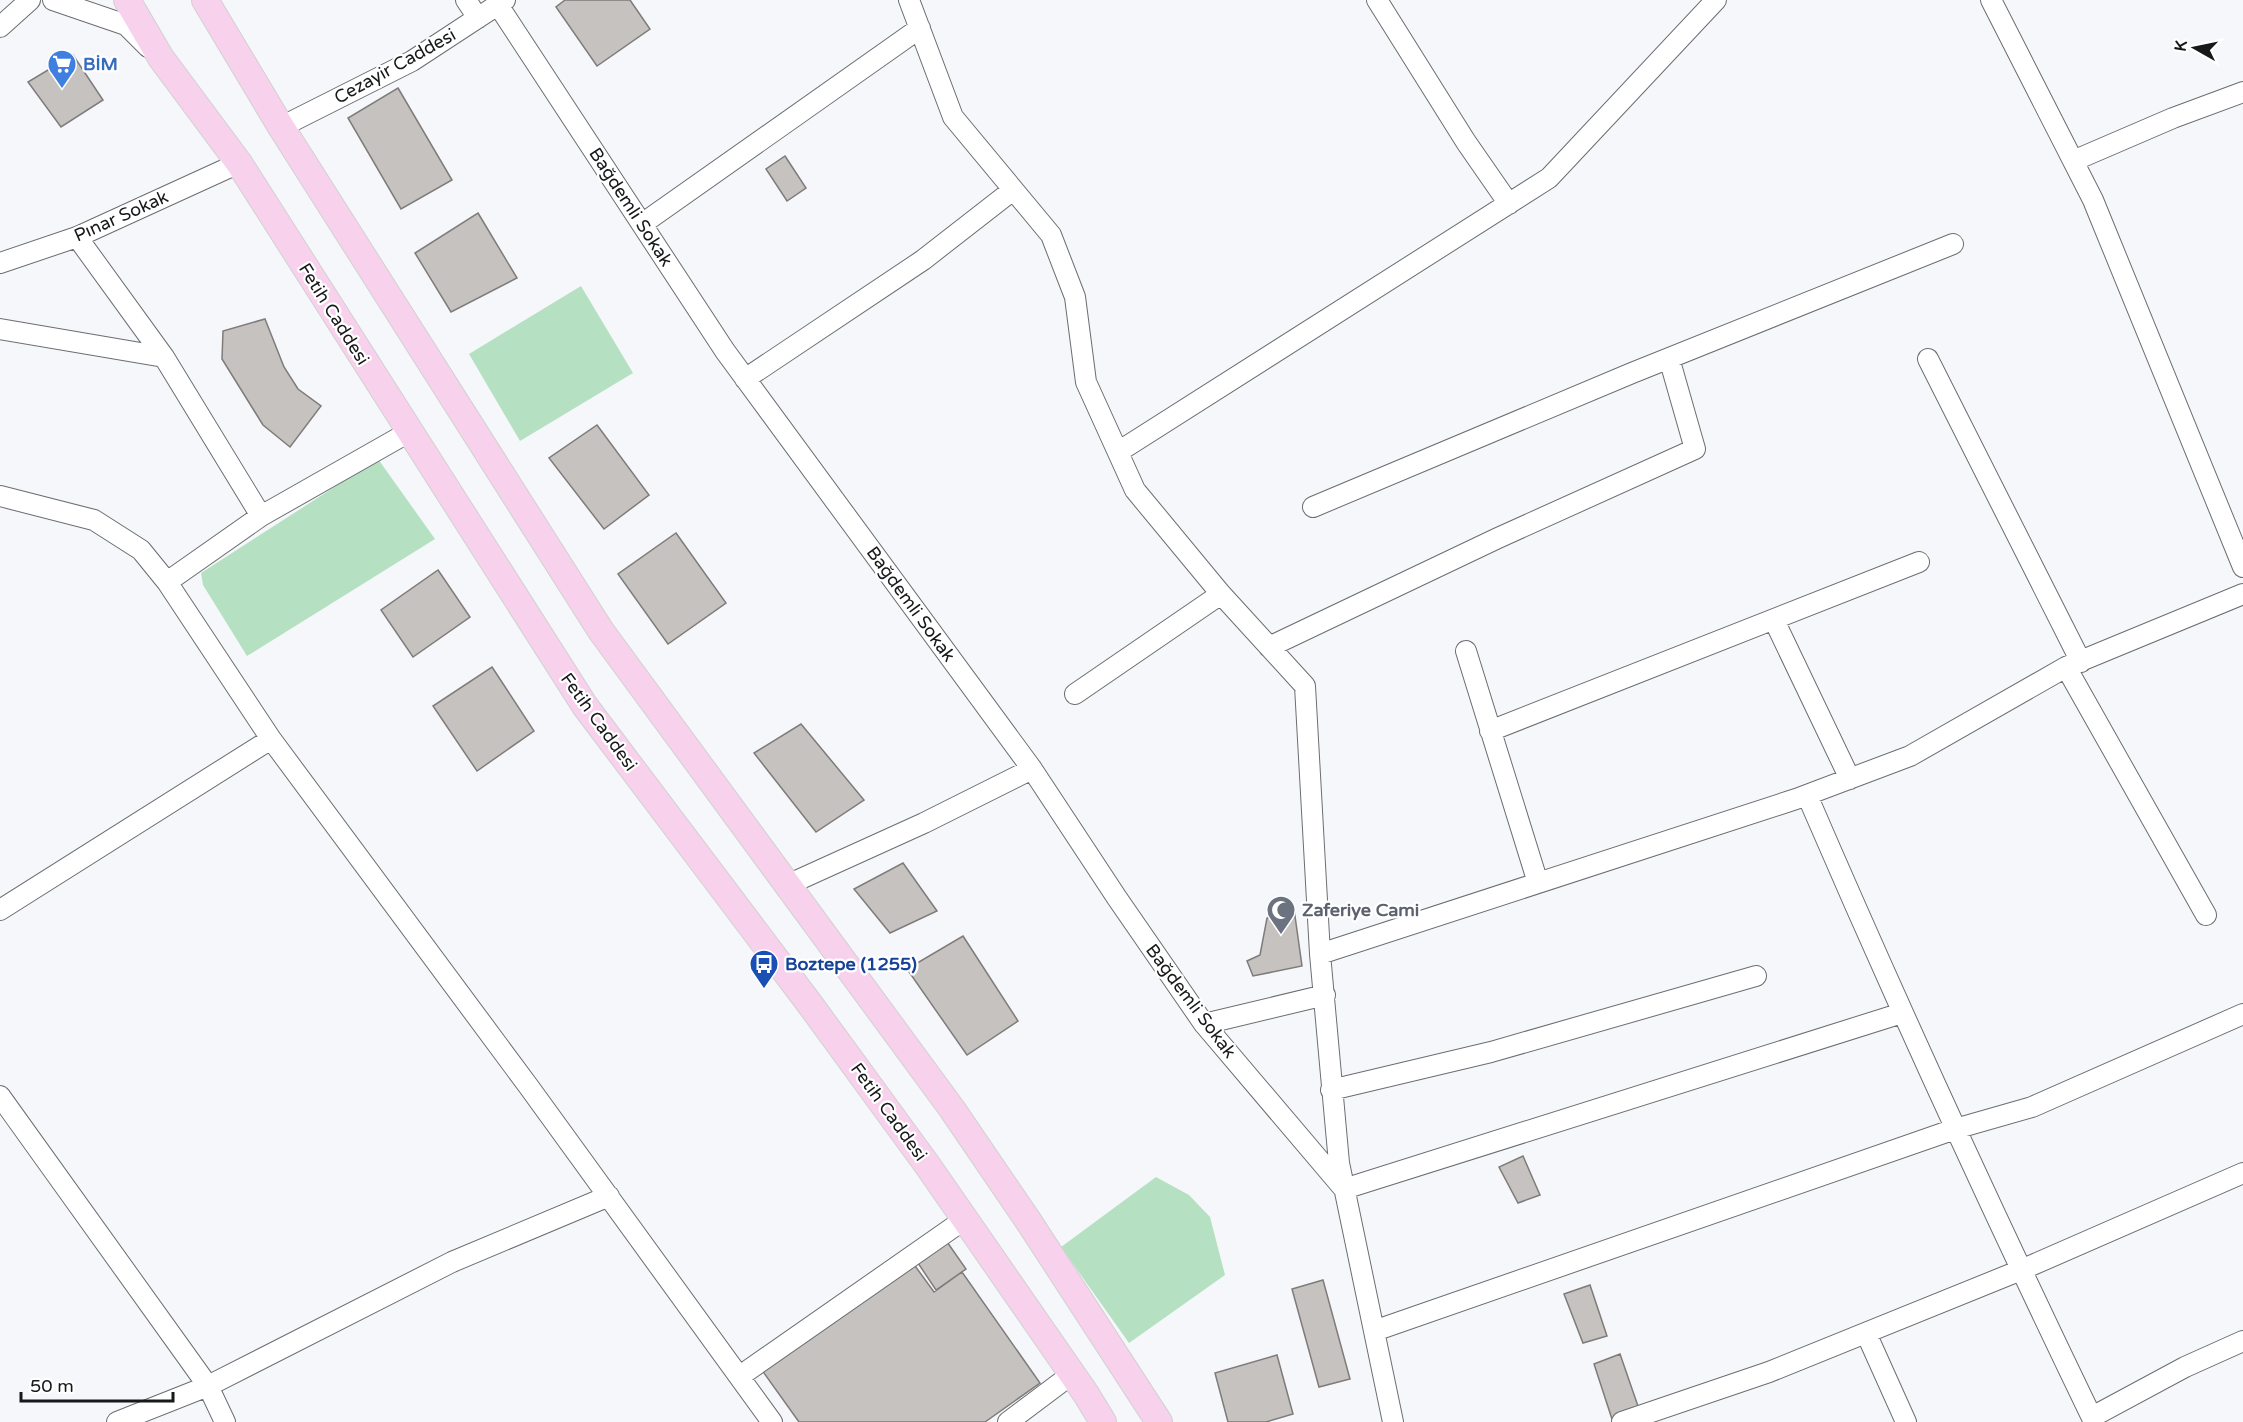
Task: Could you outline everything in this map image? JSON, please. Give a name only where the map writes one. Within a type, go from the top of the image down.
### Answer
[{"type":"main road","name":"Fetih Caddesi","points":[[127,0],[161,58],[239,163],[585,706],[809,1003],[965,1219],[1103,1422]]},
{"type":"main road","points":[[205,0],[215,11],[281,128],[601,631],[785,886],[952,1109],[1029,1222],[1159,1422]]},
{"type":"street","points":[[0,27],[30,0]]},
{"type":"street","points":[[53,0],[126,26],[161,58]]},
{"type":"street","points":[[466,0],[478,18]]},
{"type":"street","points":[[909,0],[953,117],[1050,234],[1075,297],[1086,382],[1135,490],[1221,594],[1305,686],[1320,954],[1331,1090],[1344,1189],[1393,1422]]},
{"type":"street","points":[[1377,0],[1466,142],[1509,204]]},
{"type":"street","points":[[1118,452],[1549,178],[1716,0]]},
{"type":"street","points":[[1990,0],[2093,200],[2243,567]]},
{"type":"street","name":"Cezayir Caddesi","points":[[281,128],[412,61],[502,2]]},
{"type":"street","name":"Bağdemli Sokak","points":[[502,2],[642,224],[745,379],[1032,769],[1116,898],[1204,1024],[1344,1189]]},
{"type":"street","points":[[642,224],[920,28]]},
{"type":"street","points":[[2073,161],[2173,118],[2243,92]]},
{"type":"street","name":"Pınar Sokak","points":[[0,263],[77,237],[239,163]]},
{"type":"street","points":[[745,379],[923,260],[1013,190]]},
{"type":"street","points":[[77,237],[164,357],[261,516]]},
{"type":"street","points":[[1313,507],[1669,358],[1953,244]]},
{"type":"street","points":[[0,329],[164,357]]},
{"type":"street","points":[[1269,647],[1498,538],[1695,449],[1669,358]]},
{"type":"street","points":[[1928,359],[2074,664],[2206,915]]},
{"type":"street","points":[[167,582],[261,516],[409,432]]},
{"type":"street","points":[[0,495],[94,520],[141,550],[167,582],[271,739],[609,1196],[772,1422]]},
{"type":"street","points":[[1490,731],[1919,562]]},
{"type":"street","points":[[1075,694],[1221,594]]},
{"type":"street","points":[[1320,954],[1807,795],[1910,756],[2074,664],[2243,594]]},
{"type":"street","points":[[1774,620],[1850,779]]},
{"type":"street","points":[[1466,651],[1538,883]]},
{"type":"street","points":[[0,910],[271,739]]},
{"type":"street","points":[[785,886],[924,823],[1032,769]]},
{"type":"street","points":[[1807,795],[1955,1130],[2093,1420],[2185,1367],[2243,1341]]},
{"type":"street","points":[[1331,1090],[1491,1052],[1756,976]]},
{"type":"street","points":[[1204,1024],[1325,995]]},
{"type":"street","points":[[1344,1189],[1902,1013]]},
{"type":"street","points":[[1374,1331],[1955,1130],[2032,1107],[2243,1014]]},
{"type":"street","points":[[0,1096],[208,1386],[225,1422]]},
{"type":"street","points":[[1622,1422],[1769,1372],[2021,1270],[2243,1173]]},
{"type":"street","points":[[117,1422],[208,1386],[452,1262],[609,1196]]},
{"type":"street","points":[[740,1376],[965,1219]]},
{"type":"street","points":[[1866,1333],[1906,1422]]},
{"type":"street","points":[[1008,1422],[1072,1374]]},
{"type":"green space","points":[[581,286],[633,373],[520,441],[469,354]]},
{"type":"green space","points":[[378,459],[435,539],[247,656],[203,585],[201,573]]},
{"type":"green space","points":[[1156,1177],[1189,1195],[1210,1217],[1225,1275],[1129,1343],[1061,1247]]},
{"type":"building","points":[[565,0],[630,0],[650,29],[597,66],[556,7]]},
{"type":"building","points":[[73,55],[103,100],[61,127],[28,82]]},
{"type":"building","points":[[398,88],[452,180],[401,209],[348,118]]},
{"type":"building","points":[[785,156],[806,188],[787,201],[766,169]]},
{"type":"building","points":[[478,213],[517,278],[451,312],[415,253]]},
{"type":"building","points":[[265,319],[284,367],[298,389],[321,406],[290,447],[263,425],[222,359],[223,331]]},
{"type":"building","points":[[597,425],[649,495],[604,529],[549,458]]},
{"type":"building","points":[[676,533],[726,603],[668,644],[618,574]]},
{"type":"building","points":[[438,570],[470,617],[413,657],[381,610]]},
{"type":"building","points":[[492,667],[534,731],[477,771],[433,706]]},
{"type":"building","points":[[801,724],[864,800],[816,832],[754,753]]},
{"type":"building","points":[[903,863],[937,911],[890,933],[854,889]]},
{"type":"building","name":"Zaferiye Cami","points":[[1294,909],[1302,966],[1253,976],[1247,961],[1260,955],[1267,918]]},
{"type":"building","points":[[963,936],[1018,1021],[967,1055],[907,969]]},
{"type":"building","points":[[1523,1156],[1540,1195],[1518,1203],[1499,1167]]},
{"type":"building","points":[[945,1239],[966,1269],[936,1290],[916,1260]]},
{"type":"building","points":[[910,1259],[934,1292],[962,1272],[1040,1383],[985,1422],[799,1422],[759,1366]]},
{"type":"building","points":[[1323,1280],[1350,1379],[1319,1387],[1292,1289]]},
{"type":"building","points":[[1590,1285],[1607,1336],[1583,1343],[1564,1294]]},
{"type":"building","points":[[1620,1354],[1639,1409],[1612,1419],[1594,1364]]},
{"type":"building","points":[[1277,1355],[1293,1414],[1266,1422],[1228,1422],[1215,1373]]},
{"type":"place","name":"BİM","points":[[62,90]]},
{"type":"place","name":"Zaferiye Cami","points":[[1281,936]]},
{"type":"place","name":"Boztepe (1255)","points":[[764,990]]}]
